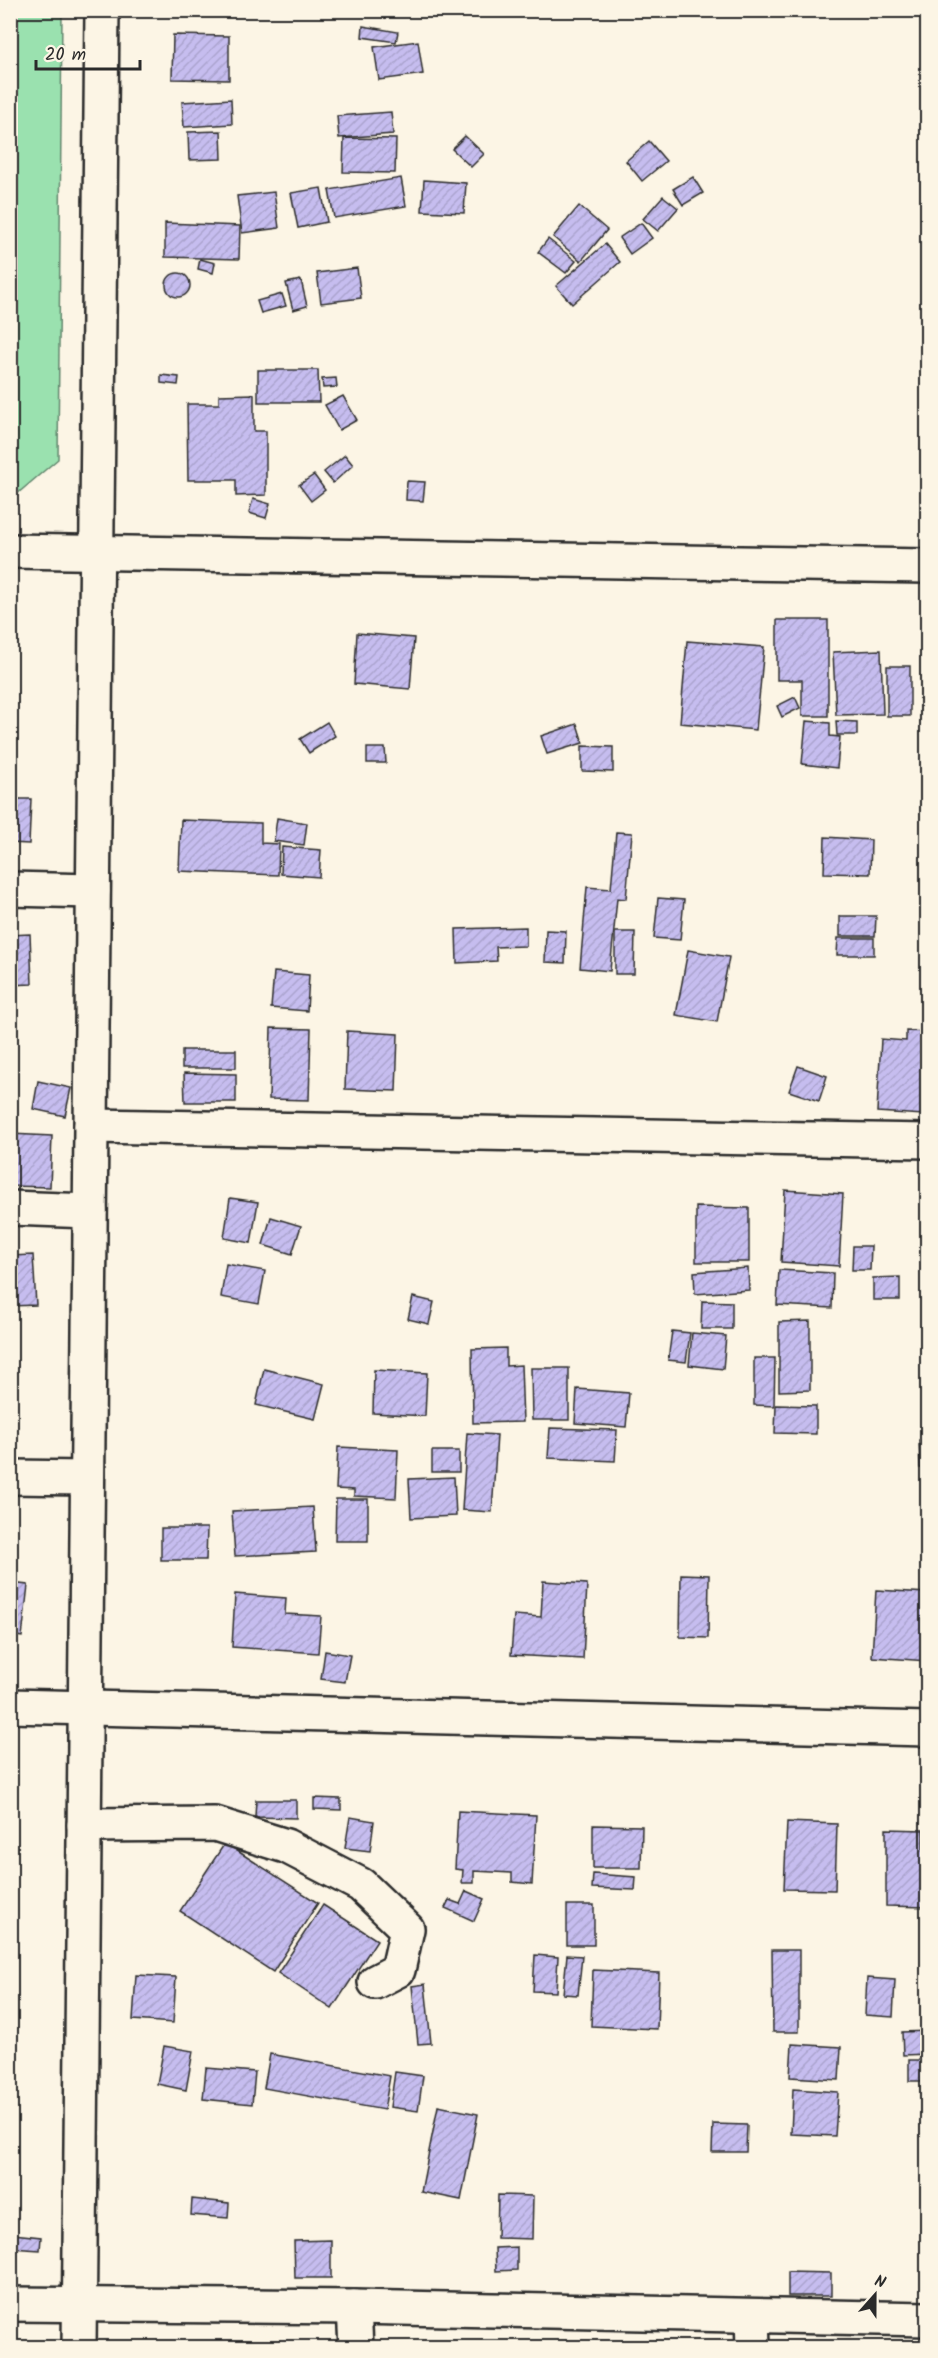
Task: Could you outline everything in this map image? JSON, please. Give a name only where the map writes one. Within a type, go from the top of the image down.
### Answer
[{"type":"street","points":[[79,2348],[102,10]]},
{"type":"street","points":[[10,551],[927,566]]},
{"type":"street","points":[[10,889],[93,891]]},
{"type":"street","points":[[91,1126],[927,1141]]},
{"type":"street","points":[[10,1208],[90,1211]]},
{"type":"street","points":[[10,1477],[87,1478]]},
{"type":"street","points":[[10,1706],[927,1729]]},
{"type":"street","points":[[84,1825],[215,1824],[286,1846],[361,1885],[407,1929],[398,1970],[375,1982]]},
{"type":"street","points":[[10,2304],[354,2307],[752,2332],[927,2319]]},
{"type":"street","points":[[354,2307],[356,2348]]},
{"type":"green space","points":[[11,10],[62,11],[58,459],[17,494],[10,494]]},
{"type":"building","points":[[363,26],[398,32],[396,42],[362,37]]},
{"type":"building","points":[[173,35],[229,36],[229,80],[172,79]]},
{"type":"building","points":[[418,41],[423,74],[379,80],[374,47]]},
{"type":"building","points":[[231,99],[232,124],[184,127],[182,102]]},
{"type":"building","points":[[391,112],[393,134],[339,138],[337,116]]},
{"type":"building","points":[[221,131],[222,159],[189,160],[188,132]]},
{"type":"building","points":[[465,136],[484,154],[471,167],[452,149]]},
{"type":"building","points":[[344,138],[396,139],[395,173],[343,172]]},
{"type":"building","points":[[649,141],[666,161],[642,181],[626,161]]},
{"type":"building","points":[[693,177],[703,193],[683,205],[673,189]]},
{"type":"building","points":[[401,178],[406,206],[334,218],[329,190]]},
{"type":"building","points":[[424,180],[466,183],[464,213],[422,211]]},
{"type":"building","points":[[321,188],[327,222],[298,228],[291,193]]},
{"type":"building","points":[[274,192],[279,228],[242,233],[237,196]]},
{"type":"building","points":[[663,196],[678,208],[658,231],[643,219]]},
{"type":"building","points":[[579,206],[607,230],[581,261],[553,237]]},
{"type":"building","points":[[165,223],[240,226],[239,259],[165,257]]},
{"type":"building","points":[[641,223],[652,238],[630,254],[619,238]]},
{"type":"building","points":[[548,239],[576,261],[566,273],[538,252]]},
{"type":"building","points":[[605,244],[620,262],[572,304],[556,286]]},
{"type":"building","points":[[200,259],[215,263],[213,273],[198,269]]},
{"type":"building","points":[[357,268],[361,298],[321,303],[317,273]]},
{"type":"building","points":[[178,273],[183,274],[189,280],[189,290],[183,296],[178,297],[173,296],[167,290],[166,285],[167,280],[173,274]]},
{"type":"building","points":[[301,280],[307,306],[293,310],[286,283]]},
{"type":"building","points":[[282,294],[286,306],[261,313],[257,301]]},
{"type":"building","points":[[258,370],[318,370],[319,402],[258,402]]},
{"type":"building","points":[[161,375],[179,377],[178,385],[161,383]]},
{"type":"building","points":[[336,378],[337,387],[323,388],[322,379]]},
{"type":"building","points":[[254,394],[254,431],[266,431],[266,495],[236,496],[236,480],[188,480],[187,404],[219,404],[219,395]]},
{"type":"building","points":[[343,396],[357,420],[339,430],[325,405]]},
{"type":"building","points":[[345,455],[353,465],[333,483],[324,472]]},
{"type":"building","points":[[314,475],[325,490],[311,501],[299,485]]},
{"type":"building","points":[[407,481],[425,482],[423,501],[406,500]]},
{"type":"building","points":[[253,499],[270,504],[266,518],[249,513]]},
{"type":"building","points":[[777,620],[828,620],[828,716],[802,716],[802,680],[777,680]]},
{"type":"building","points":[[357,633],[414,638],[410,689],[354,684]]},
{"type":"building","points":[[687,641],[764,647],[756,730],[680,723]]},
{"type":"building","points":[[881,650],[883,714],[836,715],[833,652]]},
{"type":"building","points":[[887,666],[910,666],[910,716],[887,716]]},
{"type":"building","points":[[795,697],[800,708],[782,717],[777,706]]},
{"type":"building","points":[[806,721],[830,723],[830,736],[840,737],[837,768],[802,764]]},
{"type":"building","points":[[836,721],[857,722],[857,735],[837,735]]},
{"type":"building","points":[[327,722],[335,736],[309,753],[300,739]]},
{"type":"building","points":[[577,724],[583,743],[547,754],[541,736]]},
{"type":"building","points":[[582,746],[613,747],[613,772],[582,771]]},
{"type":"building","points":[[367,748],[385,748],[386,763],[367,763]]},
{"type":"building","points":[[10,799],[31,799],[29,844],[10,843]]},
{"type":"building","points":[[277,818],[307,823],[304,845],[274,841]]},
{"type":"building","points":[[181,820],[261,823],[261,843],[279,844],[278,875],[179,871]]},
{"type":"building","points":[[616,832],[632,833],[626,899],[617,898],[610,971],[580,968],[587,887],[611,889]]},
{"type":"building","points":[[825,837],[871,840],[870,874],[824,873]]},
{"type":"building","points":[[282,847],[321,850],[319,877],[281,874]]},
{"type":"building","points":[[658,898],[684,900],[680,940],[654,938]]},
{"type":"building","points":[[840,916],[876,916],[875,936],[840,936]]},
{"type":"building","points":[[526,927],[526,946],[496,947],[497,961],[457,963],[456,929]]},
{"type":"building","points":[[546,930],[566,931],[565,963],[545,962]]},
{"type":"building","points":[[615,932],[635,932],[634,974],[615,974]]},
{"type":"building","points":[[30,934],[32,984],[10,985],[10,935]]},
{"type":"building","points":[[838,938],[874,938],[874,955],[837,955]]},
{"type":"building","points":[[688,950],[729,957],[717,1022],[676,1015]]},
{"type":"building","points":[[274,972],[309,975],[307,1011],[271,1008]]},
{"type":"building","points":[[271,1028],[311,1029],[309,1100],[269,1099]]},
{"type":"building","points":[[347,1031],[398,1034],[396,1091],[345,1089]]},
{"type":"building","points":[[906,1031],[928,1032],[924,1115],[877,1112],[881,1039],[906,1041]]},
{"type":"building","points":[[182,1050],[236,1050],[236,1068],[182,1068]]},
{"type":"building","points":[[798,1066],[827,1076],[819,1101],[789,1091]]},
{"type":"building","points":[[184,1073],[236,1074],[236,1102],[185,1102]]},
{"type":"building","points":[[38,1081],[71,1088],[65,1116],[33,1109]]},
{"type":"building","points":[[10,1134],[52,1136],[50,1187],[10,1186]]},
{"type":"building","points":[[785,1190],[843,1194],[839,1266],[781,1262]]},
{"type":"building","points":[[230,1198],[258,1202],[251,1243],[224,1238]]},
{"type":"building","points":[[696,1207],[749,1208],[749,1262],[696,1262]]},
{"type":"building","points":[[271,1217],[301,1226],[292,1254],[263,1245]]},
{"type":"building","points":[[853,1246],[871,1246],[870,1270],[852,1270]]},
{"type":"building","points":[[33,1255],[36,1305],[10,1306],[10,1256]]},
{"type":"building","points":[[226,1264],[265,1271],[259,1304],[221,1297]]},
{"type":"building","points":[[748,1268],[749,1290],[695,1294],[694,1272]]},
{"type":"building","points":[[779,1270],[833,1273],[832,1308],[777,1305]]},
{"type":"building","points":[[900,1277],[900,1300],[873,1300],[873,1278]]},
{"type":"building","points":[[413,1297],[434,1302],[429,1324],[408,1319]]},
{"type":"building","points":[[702,1301],[732,1302],[732,1329],[701,1329]]},
{"type":"building","points":[[810,1321],[810,1390],[779,1391],[779,1322]]},
{"type":"building","points":[[672,1331],[690,1333],[686,1362],[668,1360]]},
{"type":"building","points":[[692,1333],[726,1336],[723,1369],[689,1365]]},
{"type":"building","points":[[506,1348],[506,1366],[521,1365],[523,1422],[473,1423],[472,1349]]},
{"type":"building","points":[[754,1358],[775,1358],[774,1406],[754,1405]]},
{"type":"building","points":[[531,1368],[569,1368],[569,1420],[532,1420]]},
{"type":"building","points":[[264,1369],[324,1384],[315,1419],[256,1405]]},
{"type":"building","points":[[374,1370],[427,1373],[425,1416],[373,1413]]},
{"type":"building","points":[[577,1389],[629,1393],[626,1427],[575,1423]]},
{"type":"building","points":[[776,1405],[816,1406],[816,1434],[775,1433]]},
{"type":"building","points":[[550,1428],[617,1430],[615,1461],[548,1458]]},
{"type":"building","points":[[467,1433],[497,1435],[492,1512],[462,1510]]},
{"type":"building","points":[[919,1440],[928,1440],[928,1468],[920,1468]]},
{"type":"building","points":[[338,1447],[398,1450],[396,1498],[354,1496],[354,1490],[336,1489]]},
{"type":"building","points":[[432,1451],[459,1451],[459,1472],[432,1472]]},
{"type":"building","points":[[454,1477],[456,1516],[411,1518],[409,1479]]},
{"type":"building","points":[[336,1499],[368,1499],[368,1541],[335,1541]]},
{"type":"building","points":[[313,1507],[316,1552],[235,1556],[232,1511]]},
{"type":"building","points":[[161,1528],[207,1528],[206,1560],[161,1560]]},
{"type":"building","points":[[681,1574],[709,1575],[708,1638],[680,1637]]},
{"type":"building","points":[[543,1581],[587,1584],[583,1659],[511,1655],[514,1615],[541,1617]]},
{"type":"building","points":[[10,1583],[28,1585],[22,1637],[10,1635]]},
{"type":"building","points":[[876,1590],[928,1593],[928,1661],[872,1657]]},
{"type":"building","points":[[235,1594],[286,1598],[285,1614],[321,1616],[318,1653],[232,1647]]},
{"type":"building","points":[[325,1651],[350,1655],[345,1682],[321,1679]]},
{"type":"building","points":[[314,1798],[341,1799],[341,1810],[314,1809]]},
{"type":"building","points":[[256,1800],[296,1800],[296,1818],[255,1817]]},
{"type":"building","points":[[458,1811],[536,1815],[532,1884],[512,1882],[512,1873],[474,1871],[474,1883],[462,1883],[463,1870],[455,1869]]},
{"type":"building","points":[[350,1817],[374,1821],[370,1851],[345,1848]]},
{"type":"building","points":[[787,1822],[837,1824],[835,1890],[784,1889]]},
{"type":"building","points":[[593,1825],[642,1826],[641,1868],[593,1868]]},
{"type":"building","points":[[886,1829],[923,1830],[923,1851],[928,1851],[928,1907],[886,1906]]},
{"type":"building","points":[[225,1843],[318,1903],[273,1972],[180,1911]]},
{"type":"building","points":[[593,1874],[636,1877],[635,1890],[592,1888]]},
{"type":"building","points":[[466,1891],[484,1899],[474,1921],[445,1908],[449,1900],[460,1904]]},
{"type":"building","points":[[323,1905],[377,1940],[332,2009],[278,1973]]},
{"type":"building","points":[[567,1905],[594,1905],[594,1945],[567,1945]]},
{"type":"building","points":[[772,1950],[799,1950],[799,2032],[773,2032]]},
{"type":"building","points":[[535,1955],[558,1957],[556,1992],[533,1991]]},
{"type":"building","points":[[567,1955],[582,1956],[578,1995],[563,1994]]},
{"type":"building","points":[[593,1970],[659,1973],[657,2029],[591,2026]]},
{"type":"building","points":[[136,1975],[176,1977],[173,2023],[133,2020]]},
{"type":"building","points":[[867,1978],[895,1980],[893,2017],[865,2015]]},
{"type":"building","points":[[425,1984],[431,2043],[418,2044],[412,1986]]},
{"type":"building","points":[[928,2031],[928,2054],[903,2055],[902,2032]]},
{"type":"building","points":[[792,2044],[841,2047],[839,2080],[790,2077]]},
{"type":"building","points":[[164,2046],[193,2051],[186,2090],[157,2084]]},
{"type":"building","points":[[270,2054],[390,2076],[384,2110],[264,2088]]},
{"type":"building","points":[[909,2060],[928,2060],[928,2081],[909,2081]]},
{"type":"building","points":[[206,2068],[255,2072],[252,2104],[203,2099]]},
{"type":"building","points":[[395,2072],[423,2076],[418,2111],[390,2107]]},
{"type":"building","points":[[793,2089],[838,2092],[835,2136],[791,2134]]},
{"type":"building","points":[[438,2106],[478,2114],[461,2200],[421,2192]]},
{"type":"building","points":[[713,2124],[747,2125],[746,2152],[712,2152]]},
{"type":"building","points":[[498,2195],[533,2196],[532,2239],[497,2238]]},
{"type":"building","points":[[192,2199],[229,2203],[228,2218],[191,2215]]},
{"type":"building","points":[[13,2234],[41,2237],[40,2250],[11,2248]]},
{"type":"building","points":[[331,2240],[331,2278],[295,2278],[294,2241]]},
{"type":"building","points":[[517,2247],[517,2270],[496,2271],[495,2248]]},
{"type":"building","points":[[788,2272],[831,2273],[831,2296],[788,2296]]}]
